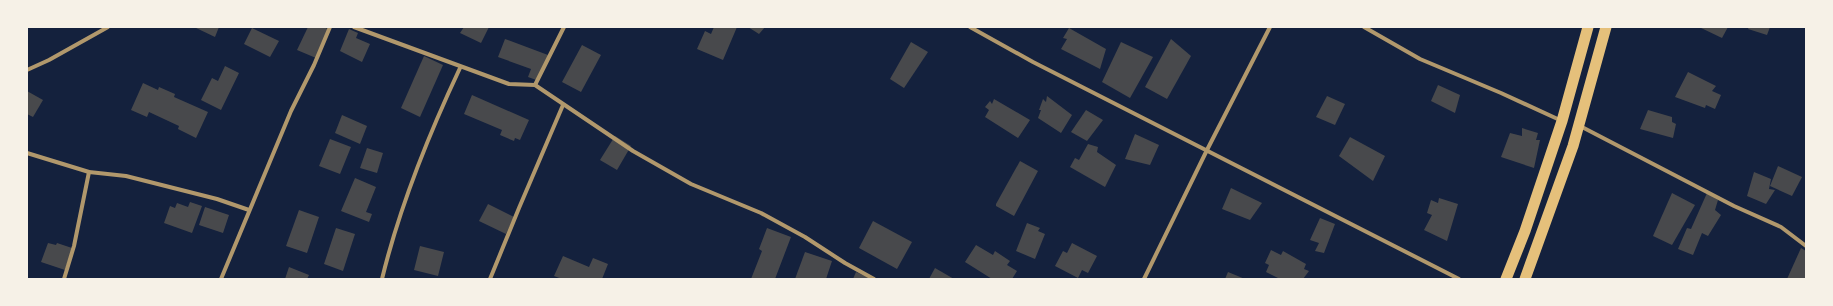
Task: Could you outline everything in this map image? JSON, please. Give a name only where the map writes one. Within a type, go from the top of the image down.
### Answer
[{"type":"highway","points":[[1506,279],[1525,231],[1562,120],[1588,27]]},
{"type":"highway","points":[[1525,279],[1541,238],[1579,125],[1606,27]]},
{"type":"street","points":[[27,70],[49,60],[108,27]]},
{"type":"street","points":[[221,279],[291,111],[330,27]]},
{"type":"street","points":[[354,27],[460,68],[509,84],[535,85],[633,151],[691,184],[761,213],[805,237],[845,263],[874,279]]},
{"type":"street","points":[[535,85],[564,27]]},
{"type":"street","points":[[970,27],[1033,62],[1459,279]]},
{"type":"street","points":[[1144,279],[1207,150],[1270,27]]},
{"type":"street","points":[[1364,27],[1420,59],[1562,120]]},
{"type":"street","points":[[382,279],[401,209],[438,114],[460,68]]},
{"type":"street","points":[[490,279],[563,105]]},
{"type":"street","points":[[1579,125],[1734,206],[1781,227],[1806,246]]},
{"type":"street","points":[[27,153],[89,172],[126,176],[217,199],[249,210]]},
{"type":"street","points":[[64,279],[74,246],[89,172]]},
{"type":"building","points":[[194,27],[219,27],[215,37]]},
{"type":"building","points":[[308,27],[324,27],[329,30],[316,58],[297,50]]},
{"type":"building","points":[[464,27],[489,27],[481,43],[460,33]]},
{"type":"building","points":[[714,27],[737,27],[723,60],[697,49],[705,31],[711,34]]},
{"type":"building","points":[[748,27],[765,27],[759,34]]},
{"type":"building","points":[[1699,27],[1728,27],[1722,38]]},
{"type":"building","points":[[1749,27],[1770,27],[1767,35],[1748,29]]},
{"type":"building","points":[[252,28],[279,41],[270,57],[244,44]]},
{"type":"building","points":[[1069,28],[1106,49],[1100,69],[1061,49],[1067,39],[1063,38]]},
{"type":"building","points":[[349,29],[358,33],[356,38],[370,44],[362,62],[340,51]]},
{"type":"building","points":[[505,39],[548,55],[539,81],[528,77],[531,69],[498,57]]},
{"type":"building","points":[[1171,39],[1191,56],[1167,99],[1145,87]]},
{"type":"building","points":[[911,42],[928,52],[904,88],[890,79]]},
{"type":"building","points":[[1121,42],[1153,57],[1130,98],[1102,82]]},
{"type":"building","points":[[582,45],[601,55],[581,92],[562,82]]},
{"type":"building","points":[[424,56],[443,65],[420,117],[401,108]]},
{"type":"building","points":[[225,66],[239,73],[221,110],[201,100],[212,78],[218,81]]},
{"type":"building","points":[[1688,72],[1716,86],[1712,91],[1721,95],[1715,109],[1706,105],[1705,108],[1675,97]]},
{"type":"building","points":[[143,83],[158,90],[159,87],[175,94],[174,97],[208,112],[196,138],[178,129],[179,126],[149,112],[147,117],[131,110]]},
{"type":"building","points":[[1438,85],[1460,95],[1455,113],[1431,101]]},
{"type":"building","points":[[27,91],[43,100],[33,117],[27,114]]},
{"type":"building","points":[[472,95],[529,120],[520,140],[515,138],[514,141],[500,135],[502,130],[464,114]]},
{"type":"building","points":[[1047,96],[1072,115],[1061,133],[1038,118],[1043,99],[1046,102]]},
{"type":"building","points":[[1327,96],[1345,104],[1335,125],[1316,117]]},
{"type":"building","points":[[994,99],[1030,120],[1018,138],[985,117],[989,110],[985,107],[990,101],[992,104]]},
{"type":"building","points":[[1086,110],[1103,120],[1087,141],[1071,132]]},
{"type":"building","points":[[1648,110],[1672,117],[1672,122],[1676,124],[1673,138],[1640,129]]},
{"type":"building","points":[[342,115],[367,126],[360,144],[335,133]]},
{"type":"building","points":[[1522,128],[1538,133],[1536,140],[1540,140],[1534,168],[1501,157],[1510,133],[1522,136]]},
{"type":"building","points":[[1135,134],[1159,145],[1150,165],[1125,159]]},
{"type":"building","points":[[615,136],[631,146],[617,170],[600,160]]},
{"type":"building","points":[[1350,137],[1385,156],[1373,181],[1339,156]]},
{"type":"building","points":[[330,139],[351,147],[340,174],[319,166]]},
{"type":"building","points":[[1088,144],[1098,147],[1097,152],[1116,165],[1105,187],[1070,167],[1075,158],[1079,160]]},
{"type":"building","points":[[367,148],[383,153],[377,173],[360,168]]},
{"type":"building","points":[[1020,161],[1038,171],[1014,216],[996,206],[996,204]]},
{"type":"building","points":[[1778,166],[1802,177],[1792,196],[1770,186]]},
{"type":"building","points":[[1754,172],[1771,179],[1769,189],[1775,190],[1766,204],[1747,196]]},
{"type":"building","points":[[355,178],[376,187],[366,212],[372,214],[369,222],[341,211]]},
{"type":"building","points":[[1231,188],[1262,203],[1250,220],[1222,209]]},
{"type":"building","points":[[1672,193],[1695,205],[1672,245],[1653,236]]},
{"type":"building","points":[[1707,193],[1718,200],[1715,210],[1721,215],[1708,236],[1702,233],[1693,255],[1678,249],[1687,228],[1691,229]]},
{"type":"building","points":[[1439,198],[1458,204],[1447,241],[1424,230],[1432,215],[1427,213],[1431,200],[1438,203]]},
{"type":"building","points":[[190,202],[202,206],[192,233],[164,223],[170,206],[175,208],[177,203],[188,207]]},
{"type":"building","points":[[488,204],[514,217],[506,234],[479,221]]},
{"type":"building","points":[[205,207],[229,215],[223,233],[199,225]]},
{"type":"building","points":[[299,210],[319,217],[307,253],[286,246]]},
{"type":"building","points":[[1320,218],[1335,224],[1324,253],[1315,251],[1319,243],[1310,240]]},
{"type":"building","points":[[873,221],[912,242],[897,269],[859,248]]},
{"type":"building","points":[[1027,223],[1040,228],[1038,231],[1045,234],[1035,259],[1016,251]]},
{"type":"building","points":[[336,228],[355,234],[343,271],[324,264]]},
{"type":"building","points":[[767,228],[791,237],[775,279],[751,279],[762,251],[759,249]]},
{"type":"building","points":[[48,243],[56,245],[57,243],[72,248],[65,270],[41,262]]},
{"type":"building","points":[[1072,243],[1097,256],[1088,273],[1082,270],[1078,278],[1055,266],[1063,251],[1067,253]]},
{"type":"building","points":[[976,245],[993,255],[995,251],[1010,261],[1007,265],[1017,271],[1012,279],[992,279],[965,262]]},
{"type":"building","points":[[420,246],[444,252],[438,276],[414,270]]},
{"type":"building","points":[[1801,248],[1806,251],[1806,279],[1787,279]]},
{"type":"building","points":[[1271,250],[1281,255],[1283,251],[1306,264],[1304,269],[1309,271],[1303,279],[1280,279],[1266,272],[1269,265],[1265,263]]},
{"type":"building","points":[[805,252],[832,261],[826,279],[795,279]]},
{"type":"building","points":[[563,256],[589,267],[593,258],[608,264],[602,279],[562,279],[554,276]]},
{"type":"building","points":[[289,267],[309,275],[307,279],[285,279]]},
{"type":"building","points":[[935,268],[954,279],[929,279]]},
{"type":"building","points":[[856,272],[872,279],[853,279]]},
{"type":"building","points":[[1228,272],[1245,279],[1225,279]]}]
